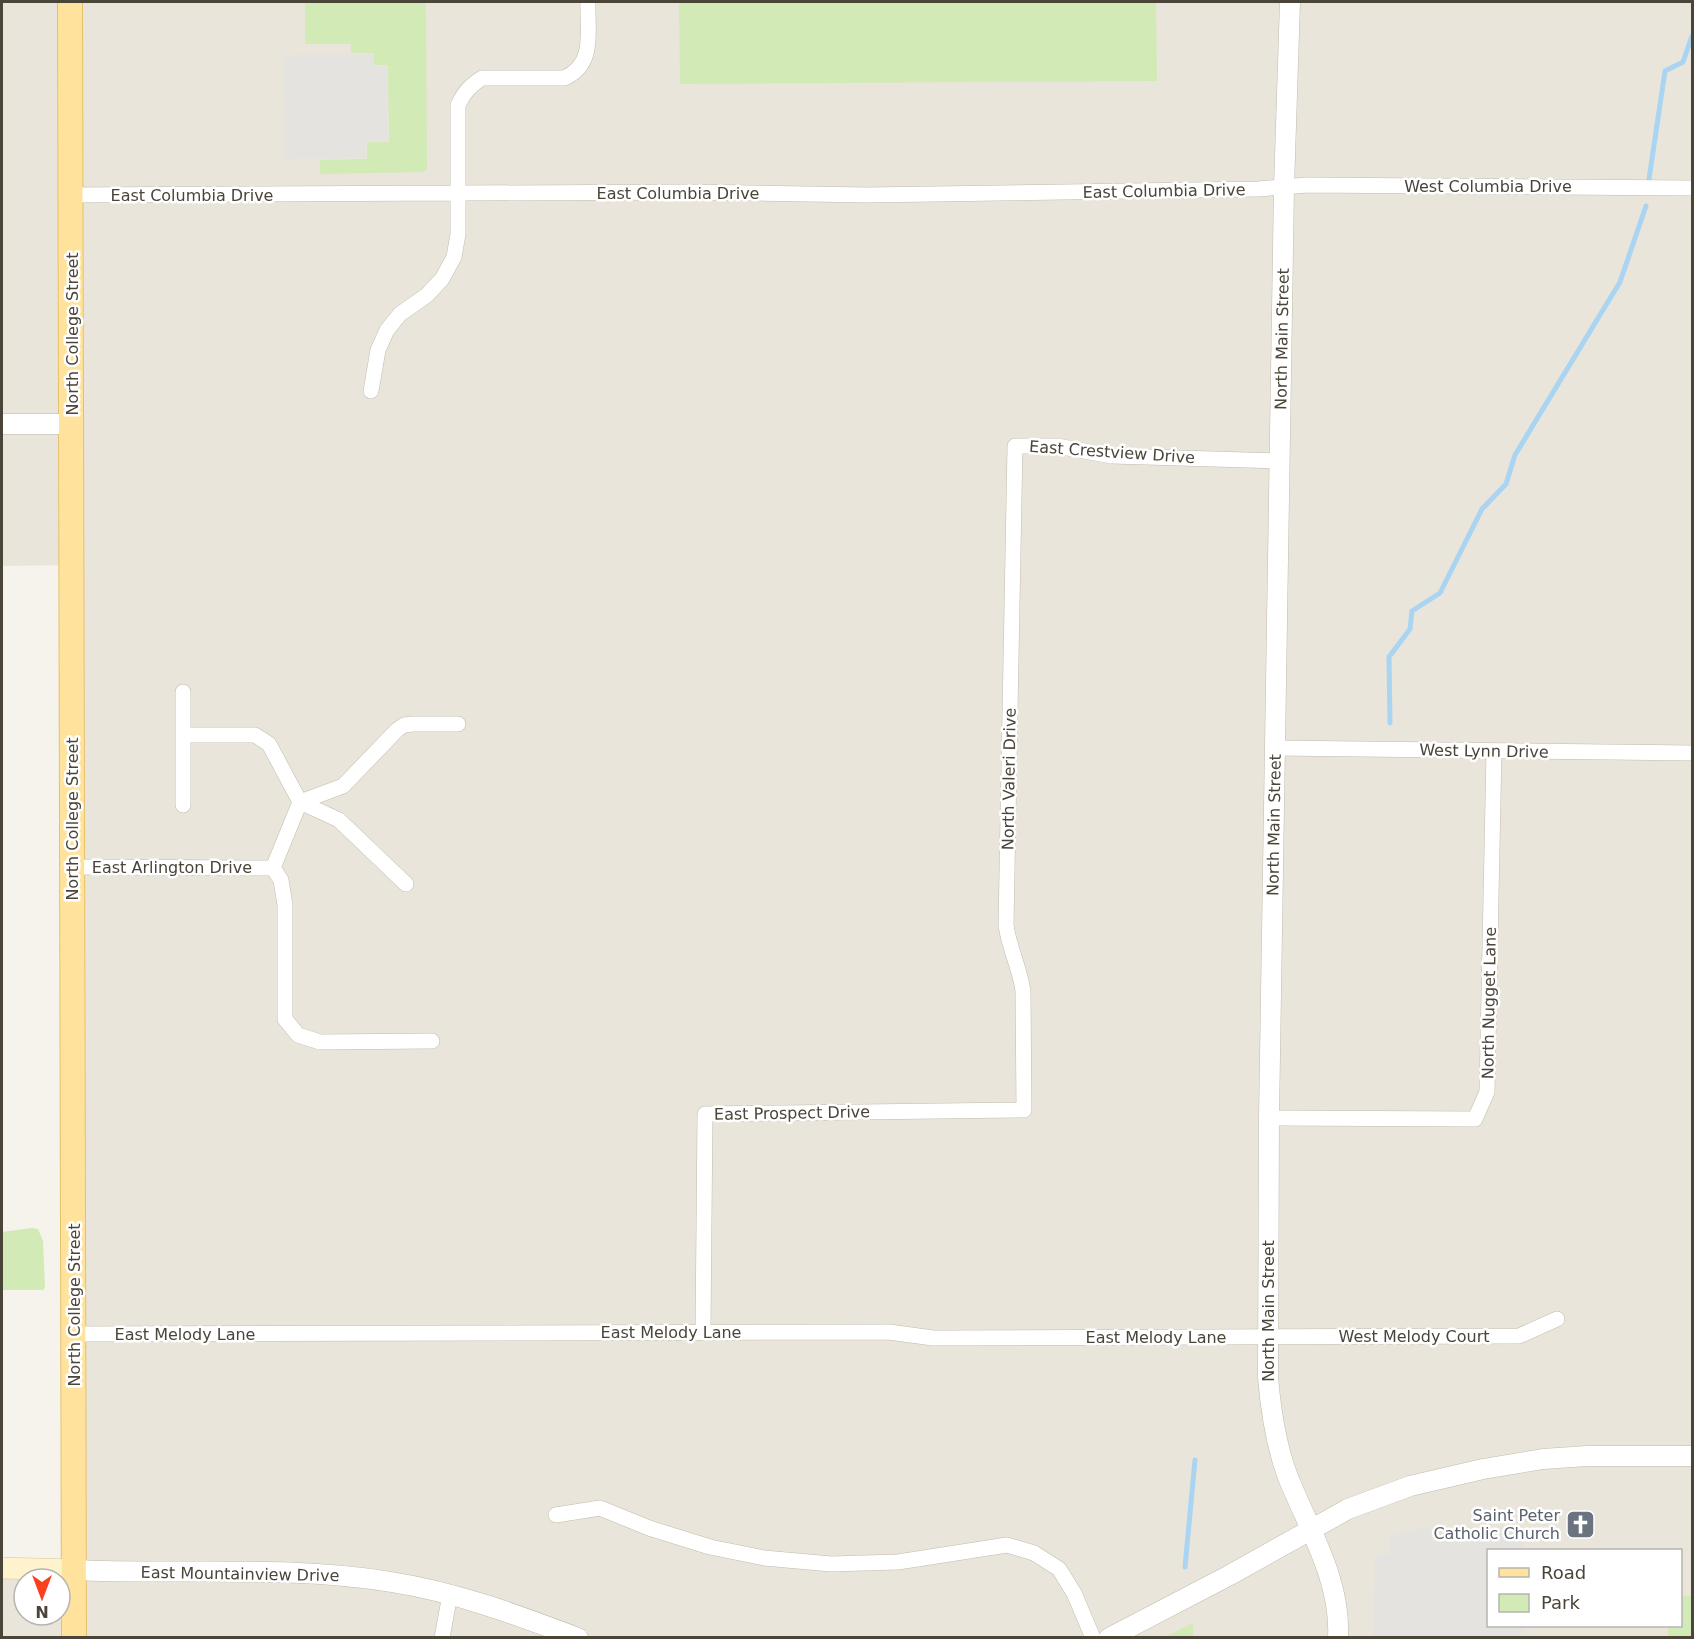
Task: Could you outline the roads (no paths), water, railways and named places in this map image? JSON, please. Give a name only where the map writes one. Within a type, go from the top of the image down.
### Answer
[{"type":"main road","name":"North College Street","points":[[70,2],[74,1638]]},
{"type":"main road","name":"East Mountainview Drive","points":[[2,1568],[74,1570]]},
{"type":"street","points":[[371,391],[378,350],[387,330],[400,314],[427,295],[442,279],[454,257],[459,234],[458,105],[464,94],[482,78],[564,78],[573,75],[586,60],[588,2]]},
{"type":"street","name":"North Main Street","points":[[1290,2],[1284,187],[1267,1336],[1271,1412],[1292,1487],[1325,1561],[1332,1587],[1338,1638]]},
{"type":"street","name":"West Columbia Drive","points":[[1284,187],[1307,185],[1692,188]]},
{"type":"street","name":"East Columbia Drive","points":[[71,195],[690,192],[867,195],[1284,187]]},
{"type":"street","points":[[2,424],[72,424]]},
{"type":"street","name":"East Crestview Drive","points":[[1015,446],[1057,446],[1112,456],[1281,460]]},
{"type":"street","name":"North Valeri Drive","points":[[1015,446],[1006,925],[1009,946],[1021,975],[1023,991],[1024,1110]]},
{"type":"street","points":[[183,692],[183,805]]},
{"type":"street","points":[[432,1041],[320,1042],[298,1035],[285,1019],[285,905],[281,880],[273,868],[300,802],[343,786],[404,725],[458,724]]},
{"type":"street","points":[[183,735],[255,735],[269,744],[300,802],[339,820],[406,884]]},
{"type":"street","name":"West Lynn Drive","points":[[1276,748],[1692,753]]},
{"type":"street","name":"North Nugget Lane","points":[[1269,1118],[1475,1119],[1487,1092],[1494,751]]},
{"type":"street","name":"East Arlington Drive","points":[[72,867],[273,868]]},
{"type":"street","name":"East Prospect Drive","points":[[703,1332],[705,1114],[1024,1110]]},
{"type":"street","name":"West Melody Court","points":[[1267,1336],[1519,1336],[1557,1319]]},
{"type":"street","name":"East Melody Lane","points":[[74,1334],[889,1332],[933,1338],[1267,1336]]},
{"type":"street","points":[[1109,1638],[1208,1587],[1348,1509],[1410,1486],[1484,1468],[1543,1459],[1587,1456],[1692,1456]]},
{"type":"street","points":[[556,1515],[600,1508],[649,1528],[710,1547],[764,1558],[831,1563],[898,1562],[1007,1545],[1034,1553],[1059,1569],[1074,1593],[1093,1638]]},
{"type":"street","name":"East Mountainview Drive","points":[[74,1570],[330,1574],[392,1582],[450,1594],[509,1611],[578,1638]]},
{"type":"street","points":[[442,1638],[450,1594]]},
{"type":"waterway","points":[[1649,179],[1665,71],[1683,62],[1692,36]]},
{"type":"waterway","points":[[1390,723],[1389,657],[1410,629],[1412,611],[1440,593],[1482,509],[1506,484],[1515,455],[1620,282],[1646,206]]},
{"type":"waterway","points":[[1185,1567],[1195,1460]]},
{"type":"place","name":"Saint Peter Catholic Church","points":[[1581,1524]]}]
